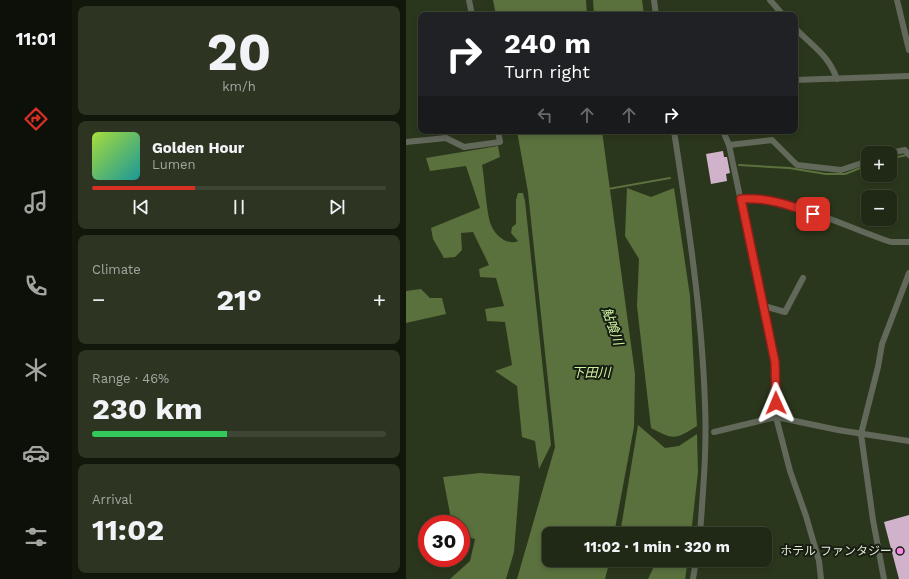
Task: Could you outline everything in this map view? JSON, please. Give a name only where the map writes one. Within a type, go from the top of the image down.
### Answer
[{"type":"street","points":[[469,0],[471,12]]},
{"type":"street","points":[[654,0],[656,12]]},
{"type":"street","points":[[770,0],[781,12]]},
{"type":"street","points":[[897,0],[909,50]]},
{"type":"street","points":[[798,31],[824,54],[833,67],[837,79]]},
{"type":"street","points":[[798,80],[909,76]]},
{"type":"street","points":[[406,142],[446,138],[464,147],[500,142],[499,134]]},
{"type":"street","points":[[675,134],[697,298],[705,404],[705,464],[700,527]]},
{"type":"street","points":[[724,134],[729,145],[775,362],[776,417],[790,471],[806,516],[821,579]]},
{"type":"street","points":[[729,145],[772,140],[797,165],[842,170],[861,164]]},
{"type":"street","points":[[897,153],[907,152]]},
{"type":"street","points":[[741,199],[751,198],[783,203],[891,242],[909,242]]},
{"type":"street","points":[[884,579],[861,434],[878,367],[882,344],[909,273]]},
{"type":"street","points":[[764,306],[785,312],[803,278]]},
{"type":"street","points":[[714,432],[776,417],[861,434],[909,441]]},
{"type":"street","points":[[693,579],[695,567]]},
{"type":"shaded area","points":[[593,0],[642,0],[644,12],[594,12]]},
{"type":"shaded area","points":[[498,146],[500,157],[482,165],[491,225],[498,236],[502,239],[510,242],[518,241],[511,233],[512,227],[516,224],[516,200],[518,193],[523,193],[525,201],[551,445],[539,469],[535,441],[522,437],[517,386],[495,371],[512,365],[505,322],[487,321],[485,309],[504,306],[496,278],[480,277],[479,269],[489,265],[473,232],[461,233],[462,250],[455,257],[444,258],[433,239],[431,228],[480,208],[466,166],[430,171],[426,158]]},
{"type":"shaded area","points":[[627,188],[651,197],[674,188],[690,296],[697,426],[684,434],[674,437],[665,435],[651,428],[637,306],[639,259],[625,236]]},
{"type":"shaded area","points":[[421,289],[430,298],[442,298],[446,314],[406,323],[406,291]]},
{"type":"shaded area","points":[[638,425],[665,448],[679,446],[697,434],[698,472],[692,527],[621,527]]},
{"type":"shaded area","points":[[480,473],[520,476],[514,552],[506,579],[450,579],[463,567],[470,567],[475,539],[470,538],[470,515],[450,515],[443,477]]},
{"type":"shaded area","points":[[654,567],[687,567],[685,579],[648,579]]},
{"type":"water","points":[[493,0],[586,0],[587,12],[495,12]]},
{"type":"water","name":"下田川","points":[[518,134],[602,134],[635,374],[634,427],[615,527],[542,527],[542,567],[608,567],[605,579],[517,579],[555,447],[528,192]]},
{"type":"building","points":[[723,151],[724,157],[727,157],[730,173],[726,174],[727,181],[711,184],[706,154]]},
{"type":"building","name":"ホテル ファンタジー","points":[[909,515],[909,579],[899,579],[884,522]]},
{"type":"waterway","points":[[897,157],[906,155]]},
{"type":"waterway","points":[[739,165],[789,168],[826,174],[845,174],[861,168]]},
{"type":"waterway","points":[[608,189],[670,178]]},
{"type":"place","name":"ホテル ファンタジー","points":[[900,551]]},
{"type":"route","points":[[776,403],[775,362],[741,199],[751,198],[783,203],[813,214]]},
{"type":"water label","name":"鮎喰川","points":[[613,326]]}]
